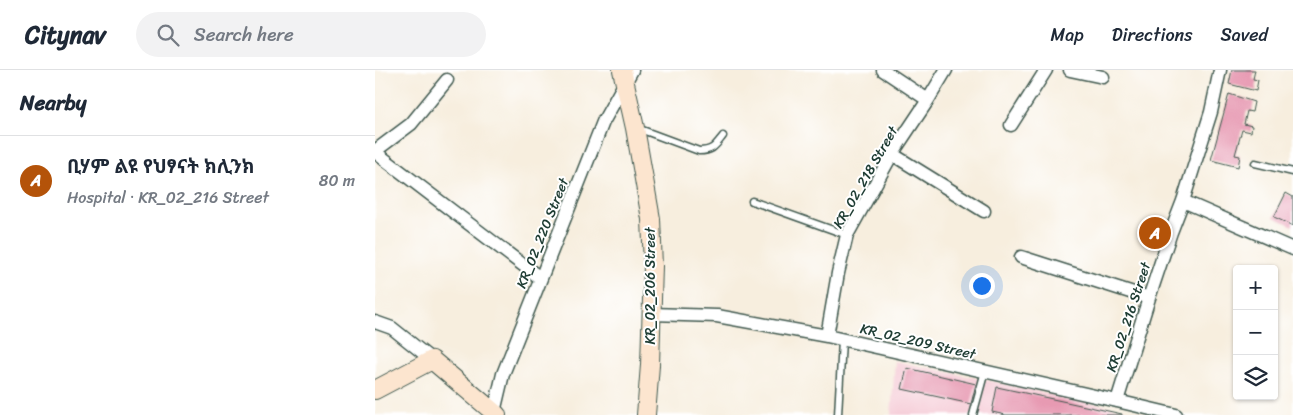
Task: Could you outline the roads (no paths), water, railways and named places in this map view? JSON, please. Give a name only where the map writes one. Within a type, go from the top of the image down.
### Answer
[{"type":"street","points":[[883,70],[928,100]]},
{"type":"street","name":"KR_02_218 Street","points":[[827,336],[847,235],[892,154],[946,70]]},
{"type":"street","points":[[1011,125],[1046,70]]},
{"type":"street","points":[[1069,70],[1103,78]]},
{"type":"street","name":"KR_02_216 Street","points":[[1117,400],[1211,112],[1219,70]]},
{"type":"street","name":"KR_02_206 Street","points":[[626,74],[651,219],[653,266],[650,365],[646,415]]},
{"type":"street","name":"KR_02_220 Street","points":[[495,413],[503,374],[540,278],[603,122],[626,74]]},
{"type":"street","points":[[447,80],[411,124],[375,151],[540,278]]},
{"type":"street","points":[[892,154],[984,211]]},
{"type":"street","points":[[1183,201],[1293,249]]},
{"type":"street","points":[[1021,257],[1149,298]]},
{"type":"street","name":"KR_02_209 Street","points":[[651,314],[717,316],[827,336],[1117,400],[1176,415]]},
{"type":"street","points":[[375,322],[392,328],[495,413]]},
{"type":"street","points":[[375,390],[432,360]]},
{"type":"lane","points":[[635,128],[699,151],[708,151],[723,136]]},
{"type":"lane","points":[[1255,163],[1293,172]]},
{"type":"lane","points":[[752,201],[847,235]]},
{"type":"lane","points":[[837,415],[842,340]]},
{"type":"lane","points":[[973,415],[985,371]]},
{"type":"place","name":"ቢሃም ልዩ የህፃናት ክሊንክ","points":[[1155,233]]}]
